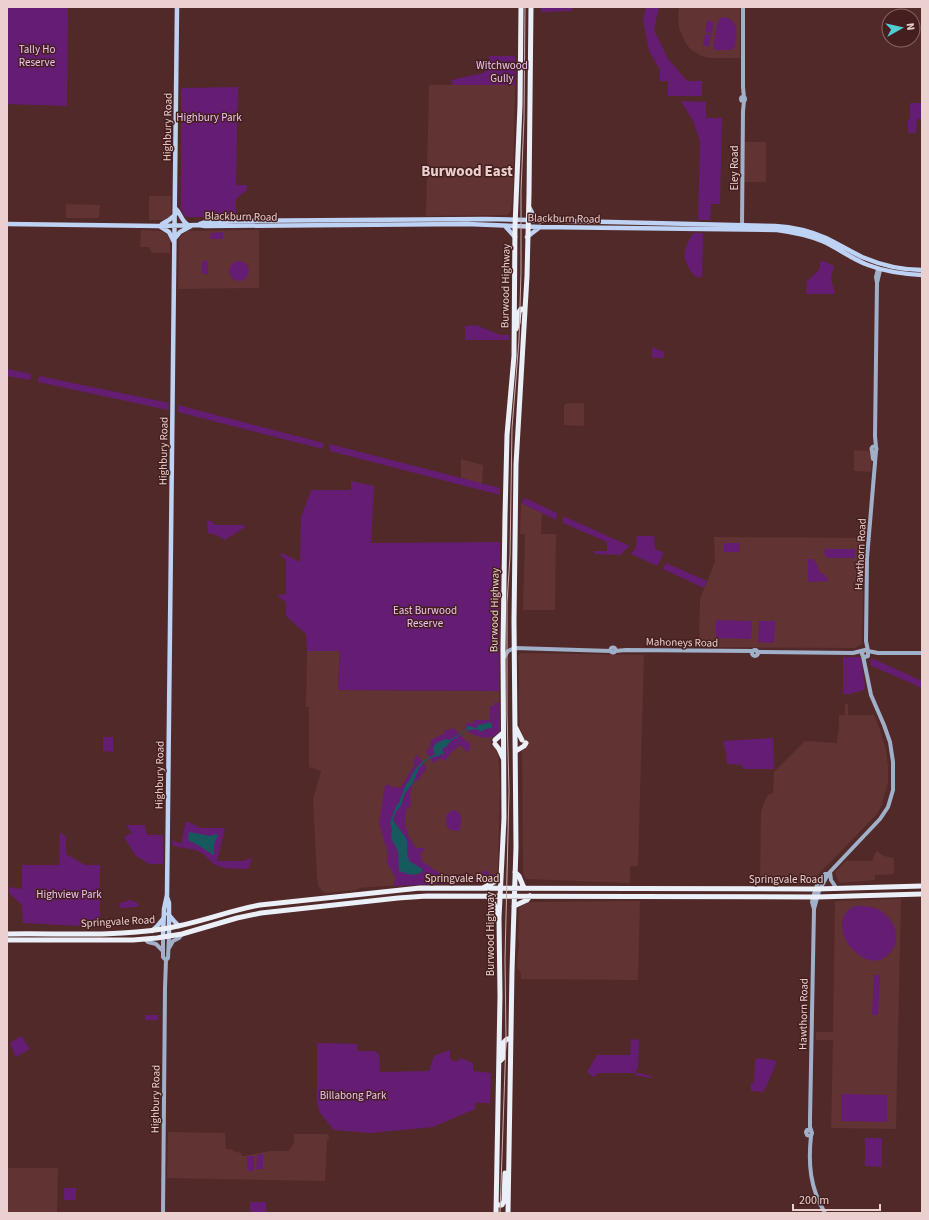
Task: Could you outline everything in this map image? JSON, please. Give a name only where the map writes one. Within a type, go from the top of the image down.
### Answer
[{"type":"highway","name":"Burwood Highway","points":[[496,1213],[500,996],[499,918],[504,827],[503,659],[507,440],[513,366],[521,7]]},
{"type":"highway","name":"Burwood Highway","points":[[508,1213],[512,971],[516,872],[516,751],[514,725],[517,448],[529,206],[531,7]]},
{"type":"highway","points":[[520,98],[530,98]]},
{"type":"highway","points":[[514,333],[518,324],[519,312],[525,309]]},
{"type":"highway","points":[[505,544],[509,537],[516,536]]},
{"type":"highway","points":[[514,725],[524,742],[524,746],[516,751]]},
{"type":"highway","points":[[503,733],[495,742],[504,761]]},
{"type":"highway","points":[[516,872],[524,888]]},
{"type":"highway","points":[[482,888],[494,882],[501,876]]},
{"type":"highway","name":"Springvale Road","points":[[7,934],[122,933],[152,930],[179,926],[225,913],[258,906],[420,888],[837,889],[922,886]]},
{"type":"highway","points":[[420,888],[426,891],[427,896]]},
{"type":"highway","name":"Springvale Road","points":[[7,940],[145,939],[166,937],[182,934],[237,918],[262,913],[427,896],[815,897],[922,894]]},
{"type":"highway","points":[[487,896],[495,905],[499,918]]},
{"type":"highway","points":[[514,906],[527,900],[530,896]]},
{"type":"highway","points":[[499,1062],[503,1058],[504,1042],[511,1039]]},
{"type":"highway","points":[[496,1206],[504,1203],[505,1170],[509,1160]]},
{"type":"main road","name":"Highbury Road","points":[[163,1213],[166,960],[168,958],[166,928],[169,903],[167,895],[178,7]]},
{"type":"main road","name":"Eley Road","points":[[742,227],[743,7]]},
{"type":"main road","points":[[529,206],[534,216],[540,221]]},
{"type":"main road","points":[[158,226],[169,232],[174,241],[180,232],[190,225],[184,222],[175,208]]},
{"type":"main road","points":[[503,220],[516,213]]},
{"type":"main road","points":[[158,226],[166,223],[175,215]]},
{"type":"main road","name":"Blackburn Road","points":[[7,224],[175,226],[198,225],[206,222],[284,224],[516,220],[648,226]]},
{"type":"main road","name":"Blackburn Road","points":[[429,222],[540,228],[784,226],[801,229],[826,238],[867,259],[884,265],[922,270]]},
{"type":"main road","points":[[505,226],[515,237]]},
{"type":"main road","name":"Blackburn Road","points":[[742,227],[803,234],[822,241],[863,263],[879,269],[902,274],[922,274]]},
{"type":"main road","points":[[528,237],[540,228]]},
{"type":"main road","points":[[848,250],[879,269],[884,265]]},
{"type":"main road","name":"Hawthorn Road","points":[[825,1213],[818,1199],[811,1177],[809,1164],[815,897],[825,874],[829,873],[880,819],[888,807],[893,790],[894,770],[891,748],[886,730],[871,695],[867,678],[865,653],[867,558],[874,468],[877,283],[879,269]]},
{"type":"main road","name":"Mahoneys Road","points":[[515,651],[528,649],[755,653],[922,653]]},
{"type":"main road","points":[[503,659],[508,651],[515,651]]},
{"type":"main road","points":[[829,873],[831,880],[837,889]]},
{"type":"main road","name":"Highbury Road","points":[[166,928],[164,918],[167,895]]},
{"type":"main road","points":[[168,914],[179,926]]},
{"type":"main road","points":[[152,930],[164,918]]},
{"type":"main road","points":[[168,949],[173,941],[179,938],[182,934]]},
{"type":"main road","name":"Highbury Road","points":[[166,937],[163,951],[163,957],[166,960]]},
{"type":"main road","points":[[145,939],[148,942],[156,944],[163,951]]},
{"type":"shaded area","points":[[679,7],[740,7],[740,58],[710,58],[701,56],[690,49],[679,28]]},
{"type":"shaded area","points":[[429,85],[515,85],[513,192],[511,211],[507,215],[426,216]]},
{"type":"shaded area","points":[[744,142],[766,142],[766,182],[744,182]]},
{"type":"shaded area","points":[[149,196],[171,196],[171,214],[169,218],[165,220],[149,220]]},
{"type":"shaded area","points":[[66,204],[100,205],[99,218],[66,218]]},
{"type":"shaded area","points":[[141,230],[161,231],[166,233],[170,241],[170,253],[152,253],[149,247],[140,247]]},
{"type":"shaded area","points":[[259,230],[259,288],[178,289],[179,238],[187,231]]},
{"type":"shaded area","points":[[568,403],[584,403],[584,426],[564,425],[564,405]]},
{"type":"shaded area","points":[[854,450],[870,451],[872,454],[871,472],[854,471]]},
{"type":"shaded area","points":[[461,459],[483,465],[482,484],[461,478]]},
{"type":"shaded area","points":[[521,503],[542,513],[541,534],[556,534],[555,610],[523,610],[525,534],[520,534]]},
{"type":"shaded area","points":[[714,537],[864,538],[862,644],[855,648],[699,647],[700,599],[715,562]]},
{"type":"shaded area","points":[[307,651],[340,651],[338,690],[499,691],[500,731],[491,738],[491,746],[496,748],[498,751],[500,784],[498,867],[497,875],[494,879],[484,882],[398,885],[360,888],[356,890],[326,893],[322,891],[318,885],[317,877],[313,800],[321,771],[309,767],[309,707],[306,707]]},
{"type":"shaded area","points":[[521,653],[644,655],[638,866],[630,866],[630,883],[526,879],[523,874],[523,735],[520,728],[518,659],[518,656]]},
{"type":"shaded area","points":[[845,704],[848,704],[848,715],[874,715],[880,730],[886,749],[888,767],[888,783],[881,807],[877,814],[811,883],[762,884],[760,881],[761,813],[768,795],[773,793],[774,772],[805,741],[837,743],[839,715],[845,715]]},
{"type":"shaded area","points":[[876,851],[884,856],[894,858],[894,874],[875,875],[875,880],[839,883],[835,872],[846,861],[872,861]]},
{"type":"shaded area","points":[[901,899],[896,1129],[831,1128],[833,1040],[816,1040],[816,1032],[833,1032],[835,901]]},
{"type":"shaded area","points":[[640,901],[638,980],[521,979],[521,973],[517,967],[519,948],[519,907],[528,902]]},
{"type":"shaded area","points":[[168,1132],[225,1133],[226,1149],[241,1153],[242,1156],[270,1151],[289,1151],[294,1143],[294,1134],[327,1134],[330,1138],[327,1140],[325,1181],[167,1178]]},
{"type":"shaded area","points":[[7,1168],[58,1168],[57,1213],[7,1213]]},
{"type":"green space","name":"Tally Ho Reserve","points":[[7,7],[68,7],[67,106],[7,104]]},
{"type":"green space","points":[[541,7],[572,7],[572,11],[541,12]]},
{"type":"green space","points":[[646,7],[659,7],[654,30],[668,59],[687,81],[702,81],[702,96],[668,96],[668,81],[660,81],[660,70],[649,51],[643,20]]},
{"type":"green space","points":[[722,17],[733,21],[736,27],[735,45],[732,50],[715,50],[713,47],[718,21]]},
{"type":"green space","points":[[707,21],[714,22],[712,34],[705,32]]},
{"type":"green space","points":[[705,34],[711,35],[709,47],[703,45]]},
{"type":"green space","name":"Witchwood Gully","points":[[489,56],[515,56],[515,85],[453,85],[451,80],[483,73],[490,67]]},
{"type":"green space","name":"Highbury Park","points":[[238,87],[236,185],[247,185],[247,190],[236,199],[236,217],[186,217],[181,208],[181,90],[183,88]]},
{"type":"green space","points":[[681,101],[706,102],[706,118],[722,118],[720,204],[711,204],[710,220],[698,220],[700,142],[694,123]]},
{"type":"green space","points":[[910,103],[922,103],[922,119],[917,119],[916,133],[908,133]]},
{"type":"green space","points":[[223,232],[223,239],[210,239],[210,233]]},
{"type":"green space","points":[[693,233],[703,233],[702,276],[699,278],[691,272],[686,262],[684,253]]},
{"type":"green space","points":[[821,260],[834,266],[831,278],[835,294],[806,294],[807,281],[819,270]]},
{"type":"green space","points":[[202,261],[208,261],[208,274],[202,274]]},
{"type":"green space","points":[[239,261],[246,264],[249,271],[246,278],[239,281],[232,278],[229,271],[232,264]]},
{"type":"green space","points":[[476,325],[500,335],[509,335],[509,340],[465,340],[465,326]]},
{"type":"green space","points":[[652,347],[664,352],[664,358],[652,358]]},
{"type":"green space","points":[[7,369],[31,374],[30,380],[7,376]]},
{"type":"green space","points":[[39,376],[169,403],[168,410],[38,382]]},
{"type":"green space","points":[[178,405],[323,443],[323,449],[178,412]]},
{"type":"green space","points":[[329,444],[500,488],[500,495],[330,451]]},
{"type":"green space","name":"East Burwood Reserve","points":[[351,481],[374,486],[371,543],[500,542],[499,691],[338,690],[340,651],[307,651],[306,634],[286,616],[286,602],[278,595],[286,594],[286,560],[280,555],[282,553],[300,562],[301,517],[311,490],[351,490]]},
{"type":"green space","points":[[525,498],[557,513],[556,520],[521,503]]},
{"type":"green space","points":[[563,516],[630,546],[620,555],[594,554],[594,551],[607,551],[607,542],[563,523]]},
{"type":"green space","points":[[207,519],[216,525],[244,525],[245,527],[225,540],[217,535],[208,533]]},
{"type":"green space","points":[[637,536],[654,536],[655,549],[664,553],[657,566],[631,554],[636,547]]},
{"type":"green space","points":[[724,543],[740,543],[740,552],[724,552]]},
{"type":"green space","points":[[826,547],[827,549],[855,549],[855,558],[827,558],[824,554]]},
{"type":"green space","points":[[808,559],[813,559],[821,574],[823,573],[829,581],[808,581]]},
{"type":"green space","points":[[666,563],[707,581],[704,588],[663,569]]},
{"type":"green space","points":[[716,620],[752,621],[751,639],[716,638]]},
{"type":"green space","points":[[759,621],[775,621],[774,643],[758,642]]},
{"type":"green space","points":[[843,657],[859,657],[861,659],[864,690],[851,694],[843,694]]},
{"type":"green space","points":[[871,658],[922,681],[922,688],[870,665]]},
{"type":"green space","points":[[494,702],[499,703],[500,730],[497,734],[488,738],[478,736],[465,729],[466,723],[474,723],[474,720],[490,720],[490,706],[494,706]]},
{"type":"green space","points":[[454,728],[471,744],[468,753],[460,745],[451,752],[444,761],[440,758],[434,763],[426,751],[430,747],[431,740],[445,733],[444,731]]},
{"type":"green space","points":[[103,737],[113,737],[113,752],[103,751]]},
{"type":"green space","points":[[773,738],[774,769],[743,769],[742,765],[727,764],[723,741]]},
{"type":"green space","points":[[417,755],[427,768],[418,780],[414,782],[410,793],[411,804],[406,811],[405,824],[409,837],[416,848],[425,848],[424,851],[420,853],[422,858],[421,860],[442,874],[467,874],[468,877],[478,876],[485,870],[490,874],[494,874],[494,879],[484,882],[393,886],[396,878],[387,863],[388,853],[379,823],[385,786],[387,784],[399,788],[401,787],[415,764],[413,762]]},
{"type":"green space","points":[[453,810],[457,811],[461,815],[461,825],[459,831],[451,830],[447,827],[446,817],[448,813]]},
{"type":"green space","points":[[186,821],[201,828],[225,828],[217,861],[245,861],[251,857],[250,866],[246,869],[224,868],[214,864],[196,850],[173,846],[172,840],[181,844]]},
{"type":"green space","points":[[126,825],[145,825],[148,835],[163,835],[163,864],[149,864],[136,856],[124,837],[132,833]]},
{"type":"green space","name":"Highview Park","points":[[60,832],[66,837],[66,854],[85,865],[100,865],[100,927],[23,923],[22,905],[9,893],[9,887],[22,889],[22,865],[59,865]]},
{"type":"green space","points":[[130,900],[138,903],[139,905],[137,907],[121,908],[119,906],[120,903]]},
{"type":"green space","points":[[855,906],[867,906],[876,909],[885,914],[893,924],[896,943],[889,954],[879,960],[868,960],[858,954],[850,946],[844,935],[842,924],[845,914]]},
{"type":"green space","points":[[874,975],[880,975],[878,1015],[872,1015]]},
{"type":"green space","points":[[145,1015],[158,1015],[158,1020],[145,1020]]},
{"type":"green space","points":[[21,1036],[30,1049],[16,1057],[10,1043]]},
{"type":"green space","points":[[631,1039],[639,1040],[638,1068],[635,1072],[651,1076],[651,1078],[635,1075],[635,1073],[599,1073],[593,1077],[587,1072],[597,1055],[630,1055]]},
{"type":"green space","name":"Billabong Park","points":[[317,1043],[357,1044],[357,1051],[374,1051],[379,1054],[380,1072],[429,1071],[434,1056],[450,1050],[450,1058],[453,1061],[458,1061],[461,1058],[473,1063],[473,1071],[491,1073],[490,1103],[475,1103],[475,1109],[433,1127],[370,1133],[334,1130],[320,1113],[317,1103]]},
{"type":"green space","points":[[760,1058],[777,1061],[763,1092],[751,1091],[751,1083],[754,1083],[755,1060]]},
{"type":"green space","points":[[841,1094],[887,1095],[887,1122],[841,1121]]},
{"type":"green space","points":[[865,1138],[882,1138],[882,1167],[865,1166]]},
{"type":"green space","points":[[257,1154],[263,1154],[263,1169],[256,1169]]},
{"type":"green space","points":[[247,1156],[254,1156],[254,1171],[247,1171]]},
{"type":"green space","points":[[64,1188],[76,1188],[76,1200],[64,1200]]},
{"type":"green space","points":[[250,1202],[266,1202],[266,1213],[250,1213]]},
{"type":"water","points":[[489,722],[492,724],[492,728],[485,729],[480,732],[478,729],[467,730],[443,748],[443,755],[440,754],[438,757],[436,756],[426,760],[419,768],[413,783],[405,793],[401,806],[396,811],[393,820],[406,838],[409,861],[422,869],[422,872],[413,875],[399,871],[398,851],[392,840],[392,829],[390,823],[396,806],[400,802],[405,787],[412,774],[421,763],[435,754],[433,749],[435,744],[445,739],[450,740],[466,730],[467,726],[477,728],[478,725]]},
{"type":"water","points":[[189,832],[210,836],[216,834],[218,836],[214,845],[214,854],[213,855],[188,840]]},
{"type":"tram line","points":[[500,1213],[506,1040],[505,959],[509,791],[507,603],[510,556],[512,428],[519,340],[525,7]]},
{"type":"district","name":"Burwood East","points":[[467,171]]}]
